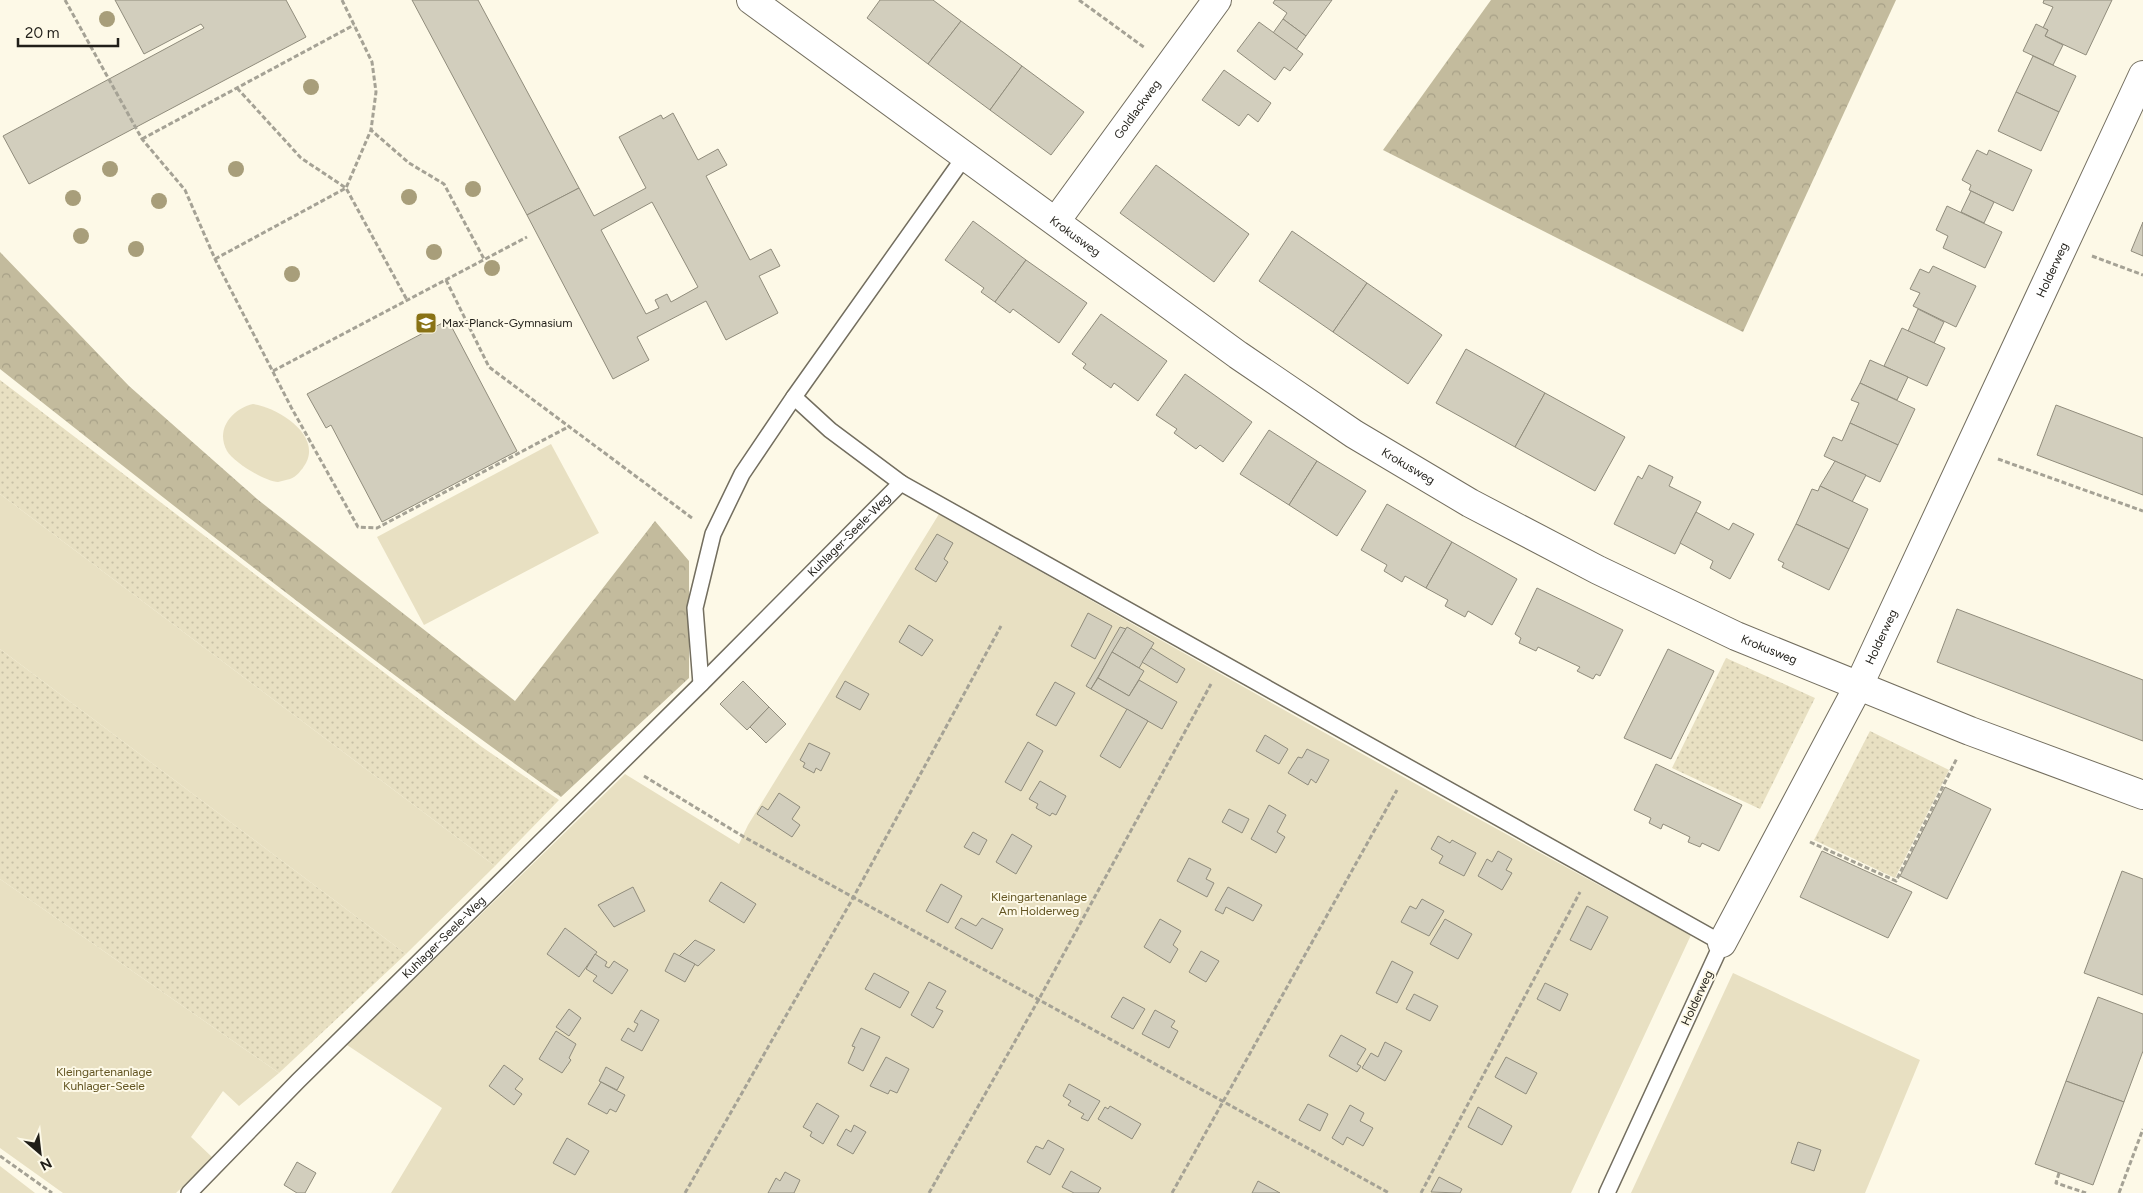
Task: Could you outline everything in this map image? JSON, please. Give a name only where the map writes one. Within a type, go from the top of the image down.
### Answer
[{"type":"street","name":"Krokusweg","points":[[751,0],[1238,355],[1354,434],[1411,468],[1534,538],[1656,599],[1736,636],[1859,684],[1970,731],[2143,795]]},
{"type":"street","name":"Goldlackweg","points":[[1056,221],[1217,0]]},
{"type":"street","name":"Holderweg","points":[[1722,943],[1859,684],[2062,245],[2143,75]]},
{"type":"lane","points":[[701,684],[695,608],[713,534],[742,474],[794,397],[965,156]]},
{"type":"lane","name":"Kuhlager-Seele-Weg","points":[[189,1193],[298,1081],[701,684],[901,483],[830,430],[794,397]]},
{"type":"lane","points":[[901,483],[1722,943]]},
{"type":"lane","name":"Holderweg","points":[[1607,1193],[1722,943]]},
{"type":"path","points":[[65,0],[142,139],[185,190],[215,259],[273,371],[358,527],[376,528],[570,426]]},
{"type":"path","points":[[215,259],[346,188],[371,130],[376,92],[372,62],[342,0]]},
{"type":"path","points":[[1079,0],[1169,66]]},
{"type":"path","points":[[142,139],[354,25]]},
{"type":"path","points":[[237,88],[300,158],[346,188],[407,300]]},
{"type":"path","points":[[371,130],[409,163],[444,184],[484,260]]},
{"type":"path","points":[[273,371],[527,237]]},
{"type":"path","points":[[2062,245],[2143,275]]},
{"type":"path","points":[[446,280],[489,367],[713,534]]},
{"type":"path","points":[[1969,448],[2143,511]]},
{"type":"path","points":[[684,1193],[853,898],[1001,626]]},
{"type":"path","points":[[929,1193],[1039,999],[1212,681]]},
{"type":"path","points":[[1783,830],[1896,881],[1970,731]]},
{"type":"path","points":[[620,762],[744,837],[1389,1193]]},
{"type":"path","points":[[1172,1193],[1400,785]]},
{"type":"path","points":[[1421,1193],[1582,888]]},
{"type":"path","points":[[2119,1193],[2143,1129]]},
{"type":"path","points":[[0,1156],[52,1193]]},
{"type":"path","points":[[2059,1173],[2056,1183],[2086,1193]]},
{"type":"green space","points":[[1491,0],[1896,0],[1743,332],[1383,150]]},
{"type":"green space","points":[[0,252],[129,386],[257,499],[515,701],[655,521],[689,561],[689,678],[561,797],[348,640],[0,369]]},
{"type":"green space","points":[[0,380],[482,747],[559,800],[495,866],[0,494]]},
{"type":"green space","points":[[253,404],[274,410],[302,432],[309,452],[306,463],[299,473],[292,478],[278,482],[266,479],[243,466],[227,451],[224,443],[224,428],[232,415],[238,410]]},
{"type":"green space","points":[[551,444],[599,533],[424,625],[377,537]]},
{"type":"green space","points":[[0,494],[495,866],[406,954],[0,649]]},
{"type":"green space","name":"Kleingartenanlage Am Holderweg","points":[[939,514],[1220,674],[1691,935],[1571,1193],[391,1193],[442,1108],[347,1045],[625,774],[739,844],[748,825]]},
{"type":"green space","points":[[0,649],[406,954],[279,1073],[0,879]]},
{"type":"green space","points":[[1726,658],[1815,698],[1760,809],[1672,768]]},
{"type":"green space","points":[[1870,731],[1949,770],[1895,878],[1814,840]]},
{"type":"green space","name":"Kleingartenanlage Kuhlager-Seele","points":[[0,879],[279,1073],[239,1106],[223,1091],[191,1137],[213,1158],[176,1193],[63,1193],[0,1148]]},
{"type":"green space","points":[[1733,973],[1920,1060],[1865,1193],[1631,1193]]},
{"type":"green space","points":[[0,1166],[35,1193],[0,1193]]},
{"type":"building","points":[[115,0],[286,0],[306,37],[29,184],[3,136],[204,28],[201,24],[144,54]]},
{"type":"building","points":[[412,0],[478,0],[579,188],[527,215]]},
{"type":"building","points":[[880,0],[933,0],[961,21],[928,64],[867,18]]},
{"type":"building","points":[[1275,0],[1332,0],[1306,36],[1283,19],[1287,13],[1273,3]]},
{"type":"building","points":[[2044,0],[2112,0],[2086,55],[2045,36],[2048,30],[2043,28],[2053,7],[2043,3]]},
{"type":"building","points":[[1283,19],[1306,36],[1296,50],[1273,33]]},
{"type":"building","points":[[961,21],[1022,66],[990,110],[928,64]]},
{"type":"building","points":[[1259,22],[1303,54],[1290,71],[1284,67],[1275,80],[1237,51]]},
{"type":"building","points":[[2036,24],[2048,30],[2045,36],[2063,45],[2053,65],[2023,51]]},
{"type":"building","points":[[2033,56],[2076,76],[2059,112],[2016,92]]},
{"type":"building","points":[[1022,66],[1084,112],[1051,155],[990,110]]},
{"type":"building","points":[[1224,70],[1271,103],[1258,122],[1248,114],[1239,126],[1202,100]]},
{"type":"building","points":[[2016,92],[2059,112],[2041,151],[1998,131]]},
{"type":"building","points":[[673,113],[698,160],[718,149],[727,165],[706,176],[750,260],[771,249],[780,266],[759,276],[778,313],[726,340],[706,301],[637,337],[649,360],[613,379],[527,215],[579,188],[594,216],[646,188],[619,137],[661,115],[663,119]],"holes":[[[652,202],[698,287],[671,302],[667,294],[655,300],[659,308],[646,314],[601,230]]]},
{"type":"building","points":[[1977,150],[1987,155],[1989,150],[2032,170],[2013,211],[1969,190],[1971,185],[1962,180]]},
{"type":"building","points":[[1156,165],[1249,234],[1214,282],[1120,213]]},
{"type":"building","points":[[1971,191],[1994,202],[1984,223],[1961,212]]},
{"type":"building","points":[[1947,206],[2002,232],[1985,268],[1943,248],[1948,236],[1936,230]]},
{"type":"building","points":[[973,221],[1026,260],[995,302],[981,292],[984,288],[945,260]]},
{"type":"building","points":[[2143,222],[2143,256],[2131,251]]},
{"type":"building","points":[[1292,231],[1367,283],[1333,332],[1259,281]]},
{"type":"building","points":[[1026,260],[1087,303],[1059,343],[1013,309],[1010,313],[995,302]]},
{"type":"building","points":[[1933,266],[1976,286],[1956,327],[1913,306],[1920,293],[1910,289],[1920,269],[1929,273]]},
{"type":"building","points":[[1367,283],[1442,335],[1408,384],[1333,332]]},
{"type":"building","points":[[1918,309],[1944,322],[1934,343],[1908,331]]},
{"type":"building","points":[[1101,314],[1167,361],[1138,401],[1114,383],[1111,388],[1083,368],[1086,364],[1072,354]]},
{"type":"building","points":[[448,320],[517,451],[382,522],[331,425],[326,428],[307,394]]},
{"type":"building","points":[[1902,328],[1945,348],[1927,386],[1884,366]]},
{"type":"building","points":[[1466,349],[1545,393],[1515,447],[1436,403]]},
{"type":"building","points":[[1870,360],[1908,377],[1897,400],[1860,383]]},
{"type":"building","points":[[1185,374],[1252,422],[1223,462],[1200,445],[1196,449],[1174,433],[1177,429],[1156,415]]},
{"type":"building","points":[[1860,383],[1915,409],[1898,445],[1850,423],[1859,403],[1851,400]]},
{"type":"building","points":[[1545,393],[1625,437],[1595,491],[1515,447]]},
{"type":"building","points":[[2056,405],[2143,438],[2143,495],[2037,455]]},
{"type":"building","points":[[1850,423],[1898,445],[1880,482],[1824,456],[1833,437],[1842,441]]},
{"type":"building","points":[[1269,430],[1317,461],[1289,505],[1240,474]]},
{"type":"building","points":[[1317,461],[1366,491],[1337,536],[1289,505]]},
{"type":"building","points":[[1835,461],[1866,475],[1852,502],[1820,486]]},
{"type":"building","points":[[1649,465],[1673,477],[1669,486],[1701,502],[1675,554],[1614,524],[1638,476],[1642,479]]},
{"type":"building","points":[[1820,486],[1868,509],[1849,549],[1796,524],[1812,489],[1818,491]]},
{"type":"building","points":[[1387,504],[1452,542],[1426,588],[1405,576],[1402,582],[1384,571],[1387,565],[1361,550]]},
{"type":"building","points":[[1696,512],[1729,530],[1733,523],[1754,534],[1730,579],[1710,568],[1713,561],[1680,543]]},
{"type":"building","points":[[1796,524],[1849,549],[1829,590],[1782,567],[1784,563],[1778,560]]},
{"type":"building","points":[[937,534],[953,543],[944,559],[948,562],[936,582],[915,569]]},
{"type":"building","points":[[1452,542],[1517,579],[1492,625],[1468,611],[1465,617],[1445,606],[1448,600],[1426,588]]},
{"type":"building","points":[[1537,588],[1623,630],[1600,676],[1596,674],[1593,679],[1577,671],[1580,667],[1538,647],[1536,651],[1519,643],[1521,638],[1515,634]]},
{"type":"building","points":[[1957,609],[2143,680],[2143,741],[1937,662]]},
{"type":"building","points":[[1088,613],[1112,626],[1095,659],[1071,646]]},
{"type":"building","points":[[909,625],[933,640],[922,656],[899,642]]},
{"type":"building","points":[[1120,627],[1126,629],[1091,689],[1086,686]]},
{"type":"building","points":[[1127,627],[1154,643],[1139,668],[1112,652]]},
{"type":"building","points":[[1151,648],[1185,669],[1177,683],[1142,662]]},
{"type":"building","points":[[1668,649],[1714,671],[1671,759],[1624,738]]},
{"type":"building","points":[[1112,652],[1144,671],[1129,696],[1098,678]]},
{"type":"building","points":[[1098,678],[1129,696],[1139,680],[1177,702],[1162,729],[1091,689]]},
{"type":"building","points":[[743,681],[769,707],[747,730],[720,704]]},
{"type":"building","points":[[845,681],[869,694],[860,710],[836,697]]},
{"type":"building","points":[[1055,682],[1075,693],[1056,726],[1036,715]]},
{"type":"building","points":[[769,707],[786,724],[766,743],[750,727]]},
{"type":"building","points":[[1127,709],[1148,721],[1120,768],[1100,756]]},
{"type":"building","points":[[1265,735],[1288,749],[1279,764],[1256,751]]},
{"type":"building","points":[[1028,742],[1043,751],[1021,791],[1005,782]]},
{"type":"building","points":[[809,743],[830,753],[821,771],[816,768],[814,773],[803,767],[805,763],[800,760]]},
{"type":"building","points":[[1307,749],[1329,760],[1316,783],[1311,779],[1308,785],[1288,773],[1298,757],[1302,758]]},
{"type":"building","points":[[1656,764],[1742,805],[1719,851],[1702,843],[1700,847],[1688,842],[1690,837],[1663,824],[1661,829],[1649,823],[1651,818],[1634,810]]},
{"type":"building","points":[[1040,781],[1066,796],[1056,815],[1052,813],[1050,816],[1036,808],[1038,804],[1029,799]]},
{"type":"building","points":[[1945,787],[1991,809],[1947,899],[1900,876]]},
{"type":"building","points":[[779,793],[800,807],[792,819],[800,825],[792,837],[757,814],[762,806],[768,810]]},
{"type":"building","points":[[1269,805],[1286,815],[1277,832],[1285,837],[1276,853],[1251,839]]},
{"type":"building","points":[[1229,809],[1249,819],[1242,833],[1222,822]]},
{"type":"building","points":[[973,832],[987,840],[979,855],[964,847]]},
{"type":"building","points":[[1012,834],[1032,846],[1016,874],[996,862]]},
{"type":"building","points":[[1438,836],[1450,843],[1452,840],[1476,853],[1464,876],[1439,863],[1443,856],[1431,849]]},
{"type":"building","points":[[1498,851],[1512,859],[1506,870],[1512,873],[1502,890],[1478,876],[1487,859],[1492,862]]},
{"type":"building","points":[[1822,851],[1912,892],[1888,938],[1800,897]]},
{"type":"building","points":[[1189,858],[1211,869],[1206,879],[1214,883],[1207,897],[1177,881]]},
{"type":"building","points":[[2122,871],[2143,879],[2143,995],[2084,973]]},
{"type":"building","points":[[721,882],[756,904],[744,923],[709,901]]},
{"type":"building","points":[[941,884],[962,896],[948,923],[926,911]]},
{"type":"building","points":[[633,887],[645,911],[614,927],[598,905]]},
{"type":"building","points":[[1228,887],[1262,905],[1253,921],[1226,907],[1223,914],[1215,910]]},
{"type":"building","points":[[1422,899],[1444,911],[1429,936],[1401,922],[1410,906],[1416,909]]},
{"type":"building","points":[[1587,906],[1608,917],[1591,950],[1570,940]]},
{"type":"building","points":[[961,918],[976,926],[982,918],[1003,929],[992,949],[955,928]]},
{"type":"building","points":[[1160,919],[1181,931],[1173,945],[1178,949],[1170,963],[1144,947]]},
{"type":"building","points":[[1445,919],[1472,934],[1458,959],[1430,944]]},
{"type":"building","points":[[565,928],[597,952],[579,977],[547,954]]},
{"type":"building","points":[[695,940],[715,950],[698,966],[679,956]]},
{"type":"building","points":[[1201,951],[1219,961],[1206,982],[1189,972]]},
{"type":"building","points":[[674,953],[695,964],[685,982],[665,971]]},
{"type":"building","points":[[595,954],[607,962],[605,966],[609,968],[614,961],[628,970],[612,994],[593,981],[597,976],[586,969]]},
{"type":"building","points":[[1392,961],[1413,972],[1397,1003],[1376,993]]},
{"type":"building","points":[[874,973],[909,992],[900,1008],[865,989]]},
{"type":"building","points":[[929,982],[946,991],[936,1008],[943,1011],[933,1028],[911,1015]]},
{"type":"building","points":[[1545,983],[1568,994],[1560,1011],[1537,999]]},
{"type":"building","points":[[1414,994],[1438,1006],[1430,1021],[1406,1009]]},
{"type":"building","points":[[1123,997],[1145,1009],[1133,1029],[1111,1017]]},
{"type":"building","points":[[2098,997],[2143,1014],[2143,1051],[2124,1102],[2066,1081]]},
{"type":"building","points":[[569,1009],[581,1018],[569,1036],[556,1027]]},
{"type":"building","points":[[641,1010],[659,1020],[642,1051],[621,1040],[628,1028],[634,1032],[638,1024],[634,1022]]},
{"type":"building","points":[[1155,1010],[1175,1021],[1171,1027],[1178,1031],[1169,1048],[1142,1034]]},
{"type":"building","points":[[861,1028],[880,1037],[863,1071],[848,1063],[855,1047],[852,1046]]},
{"type":"building","points":[[556,1031],[576,1044],[569,1058],[571,1060],[562,1073],[539,1059]]},
{"type":"building","points":[[1341,1035],[1366,1049],[1357,1064],[1361,1066],[1357,1072],[1329,1056]]},
{"type":"building","points":[[1385,1042],[1402,1051],[1385,1081],[1362,1068],[1371,1053],[1378,1057]]},
{"type":"building","points":[[886,1057],[909,1069],[897,1093],[890,1090],[888,1094],[870,1086]]},
{"type":"building","points":[[1506,1057],[1537,1073],[1526,1094],[1495,1077]]},
{"type":"building","points":[[504,1065],[523,1079],[515,1089],[522,1094],[514,1105],[489,1086]]},
{"type":"building","points":[[606,1067],[624,1077],[617,1090],[599,1081]]},
{"type":"building","points":[[2066,1081],[2124,1102],[2093,1185],[2035,1164]]},
{"type":"building","points":[[601,1082],[625,1095],[616,1112],[610,1109],[607,1114],[588,1104]]},
{"type":"building","points":[[1069,1084],[1100,1101],[1088,1121],[1081,1118],[1084,1114],[1068,1105],[1071,1101],[1063,1096]]},
{"type":"building","points":[[817,1103],[839,1116],[823,1144],[810,1136],[812,1132],[803,1127]]},
{"type":"building","points":[[1308,1104],[1328,1114],[1320,1131],[1299,1120]]},
{"type":"building","points":[[1350,1105],[1364,1113],[1360,1121],[1373,1128],[1363,1146],[1347,1137],[1343,1145],[1332,1138]]},
{"type":"building","points":[[1110,1106],[1141,1124],[1132,1139],[1098,1119],[1105,1107],[1108,1109]]},
{"type":"building","points":[[1478,1107],[1512,1126],[1502,1145],[1468,1127]]},
{"type":"building","points":[[854,1125],[866,1132],[853,1154],[837,1145],[846,1129],[851,1132]]},
{"type":"building","points":[[567,1138],[589,1151],[575,1175],[553,1163]]},
{"type":"building","points":[[1048,1140],[1064,1149],[1050,1175],[1027,1162],[1036,1146],[1043,1149]]},
{"type":"building","points":[[1798,1142],[1821,1150],[1814,1171],[1791,1163]]},
{"type":"building","points":[[297,1162],[316,1173],[305,1193],[297,1193],[284,1185]]},
{"type":"building","points":[[1071,1171],[1101,1188],[1098,1193],[1074,1193],[1062,1187]]},
{"type":"building","points":[[785,1172],[800,1180],[794,1193],[768,1193],[776,1178],[780,1181]]},
{"type":"building","points":[[1439,1177],[1462,1189],[1460,1193],[1431,1192]]},
{"type":"building","points":[[1258,1181],[1280,1193],[1252,1193]]},
{"type":"place","name":"Max-Planck-Gymnasium","points":[[426,323]]}]
